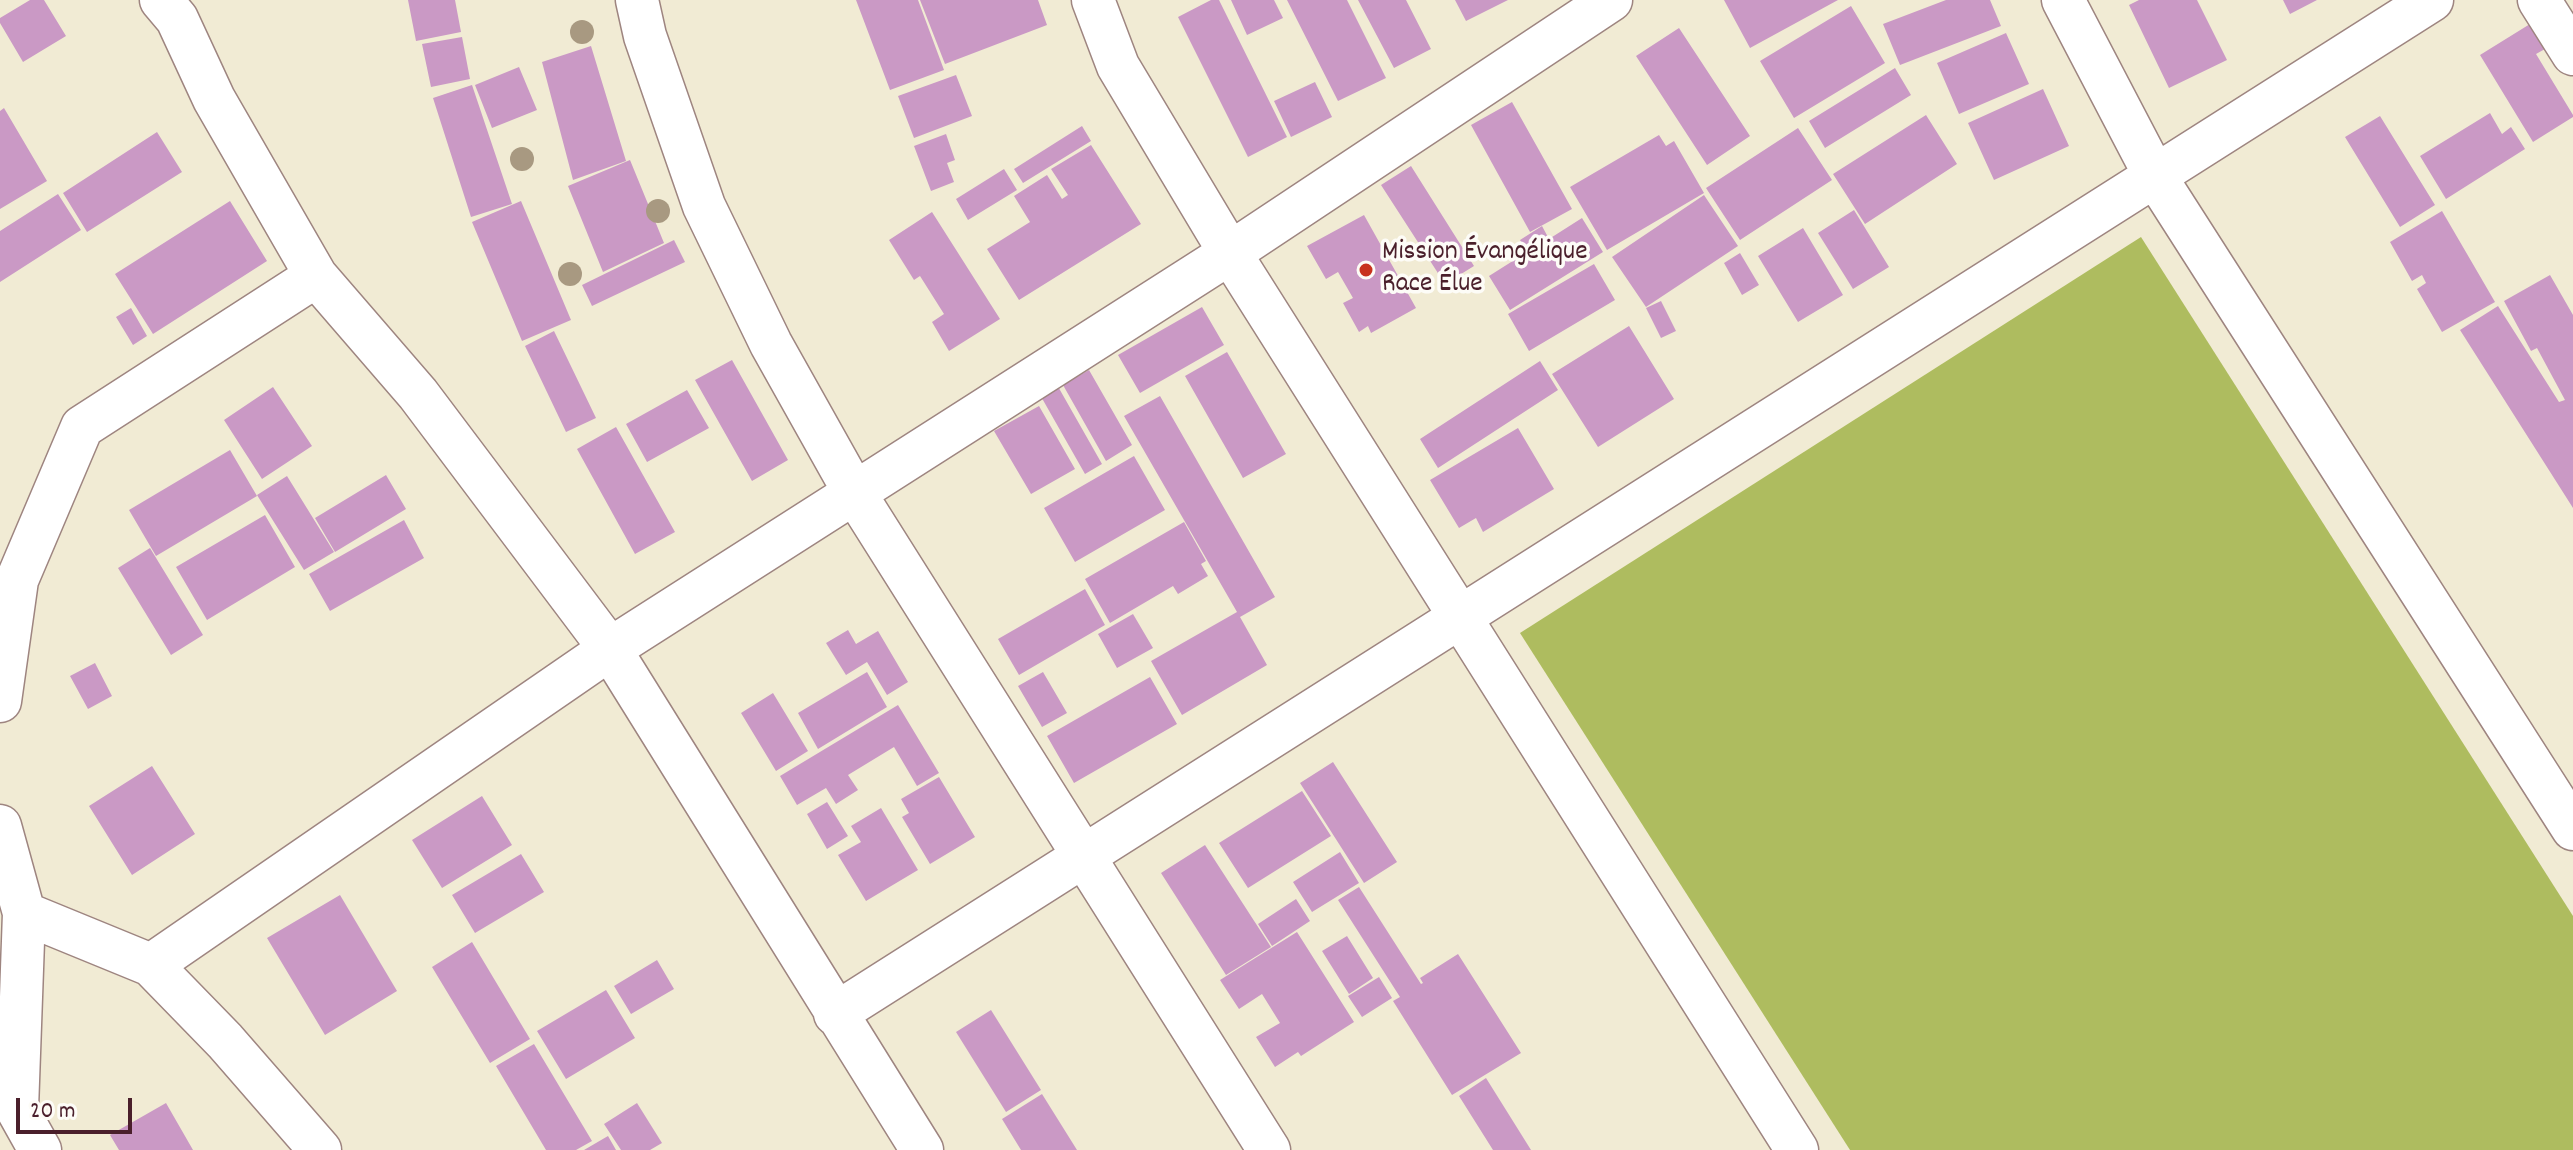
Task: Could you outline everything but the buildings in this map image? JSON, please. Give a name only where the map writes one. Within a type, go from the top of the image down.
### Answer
[{"type":"street","points":[[637,0],[645,36],[704,206],[771,344],[854,492],[1269,1150]]},
{"type":"street","points":[[1093,0],[1118,66],[1230,253],[1797,1150]]},
{"type":"street","points":[[2063,0],[2155,176],[2573,829]]},
{"type":"street","points":[[835,1014],[2432,0]]},
{"type":"street","points":[[2539,0],[2573,54]]},
{"type":"street","points":[[151,965],[610,649],[1230,253],[1604,2]]},
{"type":"street","points":[[173,6],[214,99],[316,276],[418,394],[610,649],[922,1150]]},
{"type":"street","points":[[0,701],[17,580],[17,544],[82,427],[316,276]]},
{"type":"street","points":[[0,826],[24,913],[17,1109],[40,1150]]},
{"type":"street","points":[[24,913],[151,965],[225,1041],[320,1150]]},
{"type":"green space","points":[[2141,237],[2573,916],[2573,1150],[1850,1150],[1520,633]]},
{"type":"place","name":"Mission Évangélique Race Élue","points":[[1366,270]]}]
